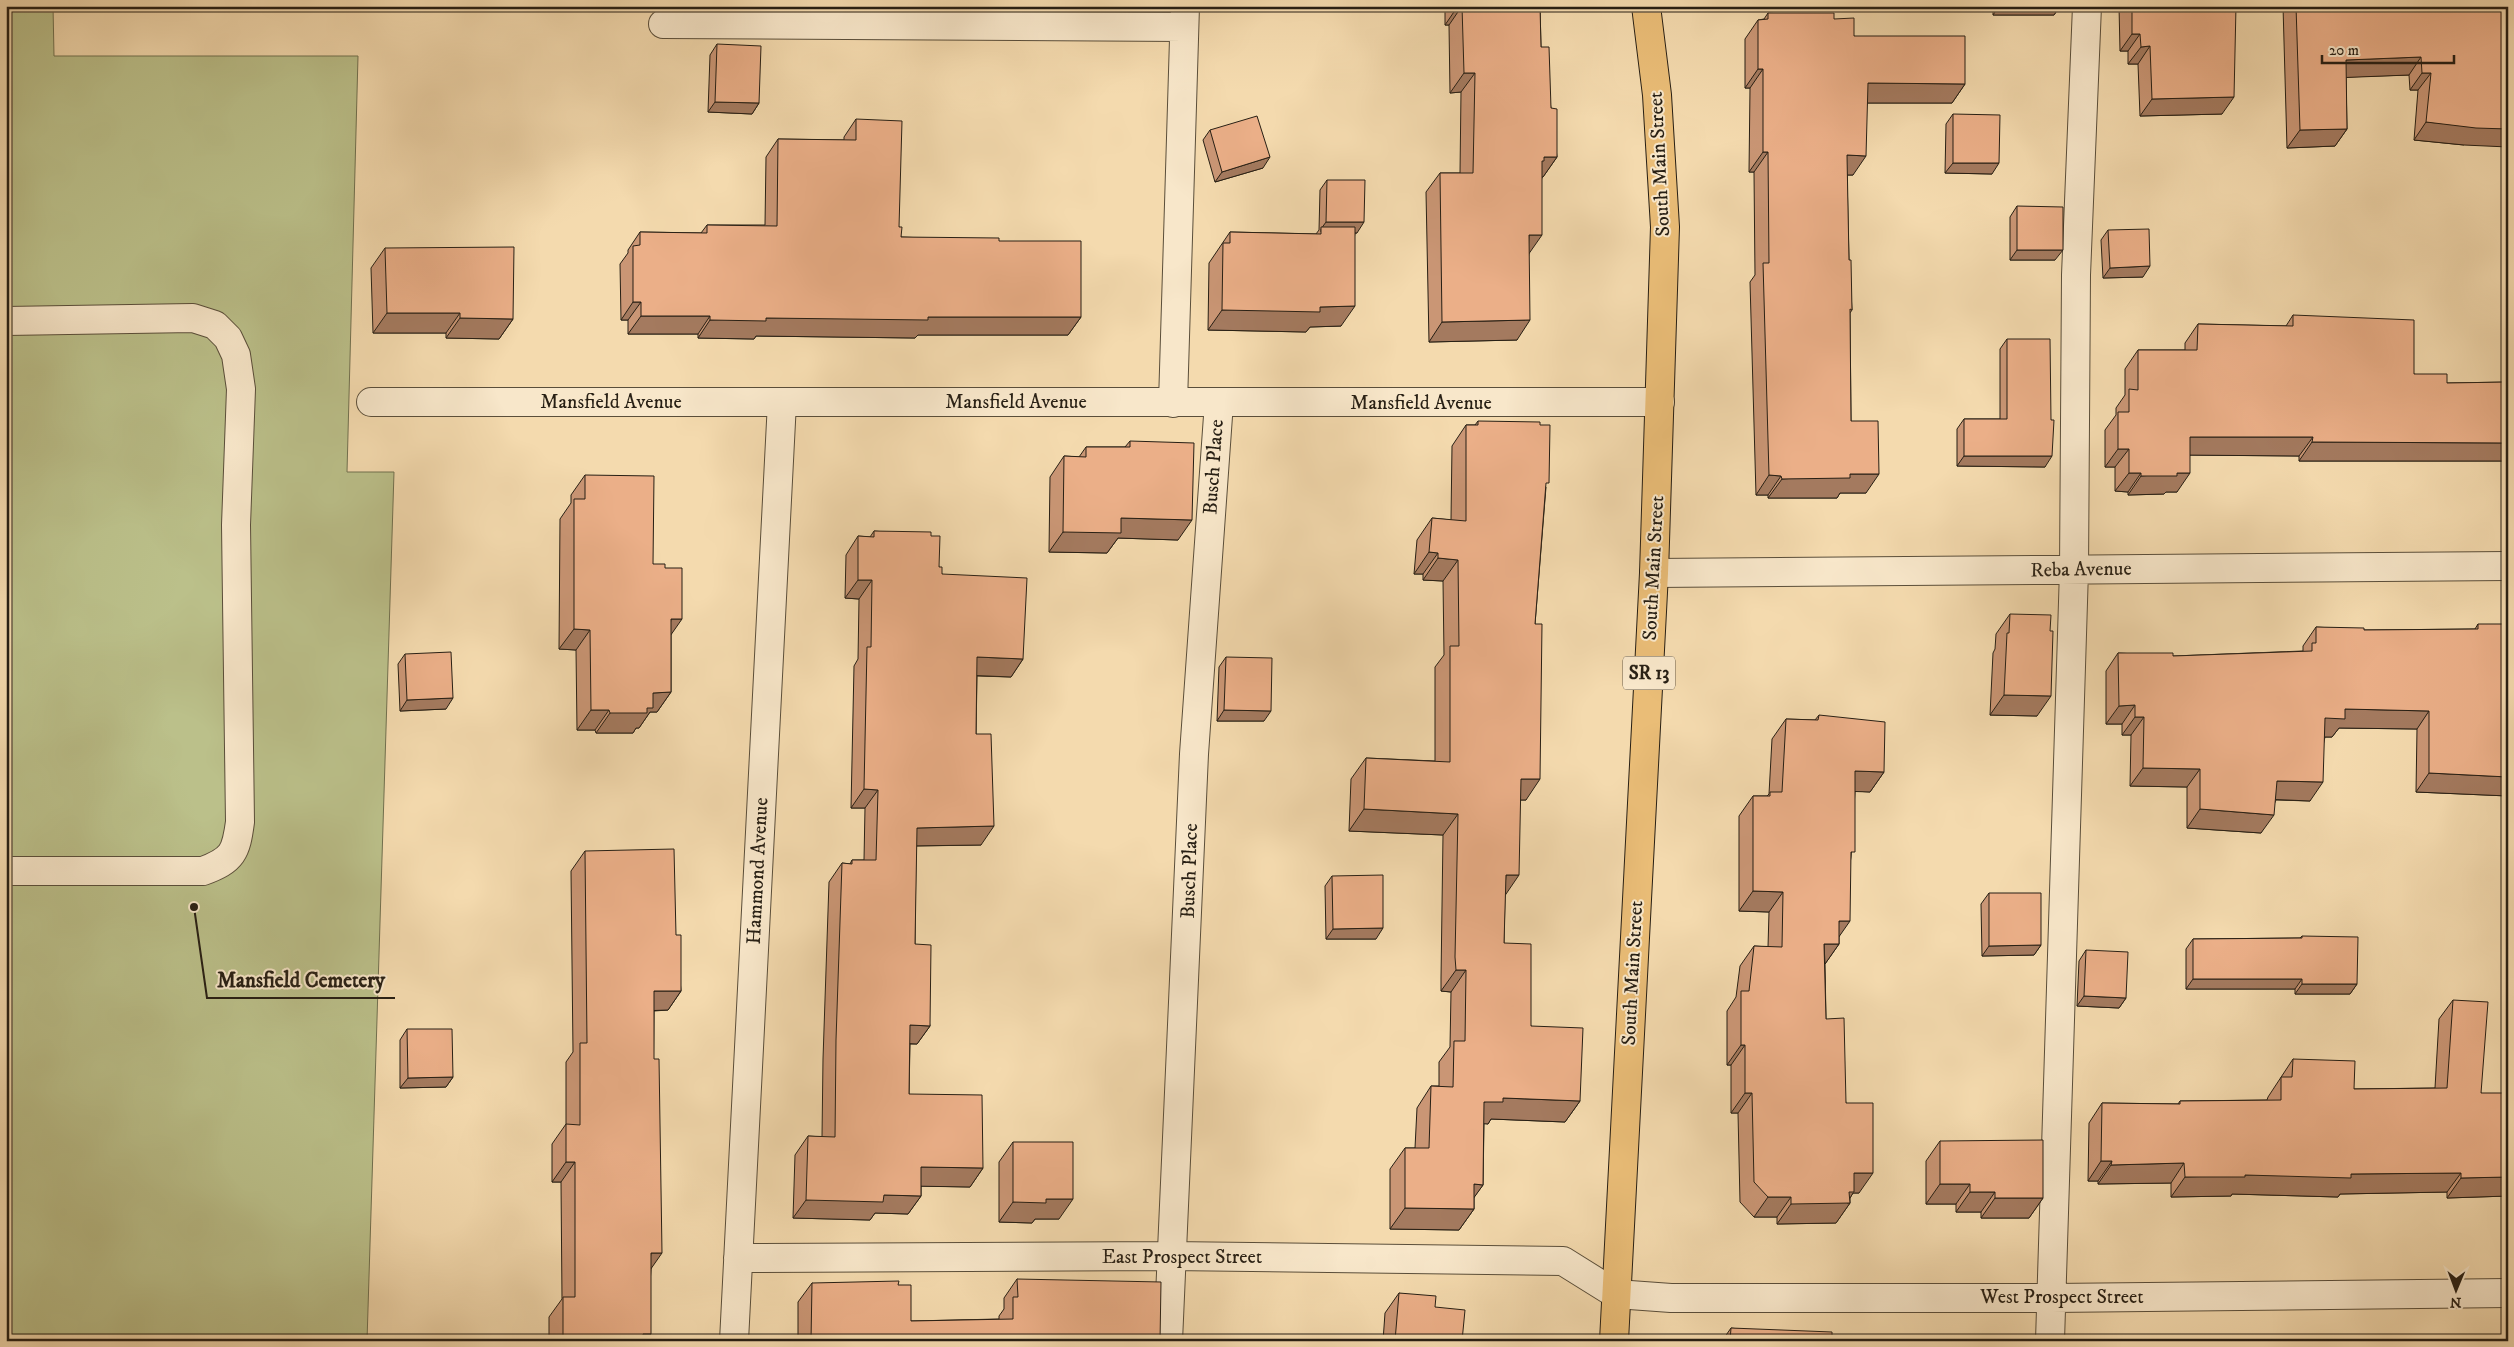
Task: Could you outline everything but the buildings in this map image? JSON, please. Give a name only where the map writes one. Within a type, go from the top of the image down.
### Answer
[{"type":"highway","name":"South Main Street","points":[[1614,1341],[1654,573],[1665,227],[1657,95],[1646,6]]},
{"type":"street","points":[[2050,1341],[2074,570],[2076,275],[2087,6]]},
{"type":"street","points":[[663,24],[1184,16],[1173,403]]},
{"type":"street","points":[[6,321],[193,318],[215,326],[228,338],[236,355],[242,389],[236,525],[240,822],[237,846],[223,864],[203,871],[6,871]]},
{"type":"street","name":"Mansfield Avenue","points":[[371,402],[1660,402]]},
{"type":"street","name":"Hammond Avenue","points":[[734,1341],[782,402]]},
{"type":"street","name":"Busch Place","points":[[1168,1341],[1180,1113],[1194,754],[1219,402]]},
{"type":"street","name":"Reba Avenue","points":[[1654,573],[2508,566]]},
{"type":"street","name":"East Prospect Street","points":[[738,1258],[1172,1256],[1564,1261],[1616,1294]]},
{"type":"street","name":"West Prospect Street","points":[[1616,1294],[1670,1298],[2052,1298],[2508,1293]]},
{"type":"green space","points":[[6,6],[53,6],[54,56],[358,56],[347,472],[394,472],[367,1341],[6,1341]]},
{"type":"place","name":"Mansfield Cemetery","points":[[194,907]]}]
